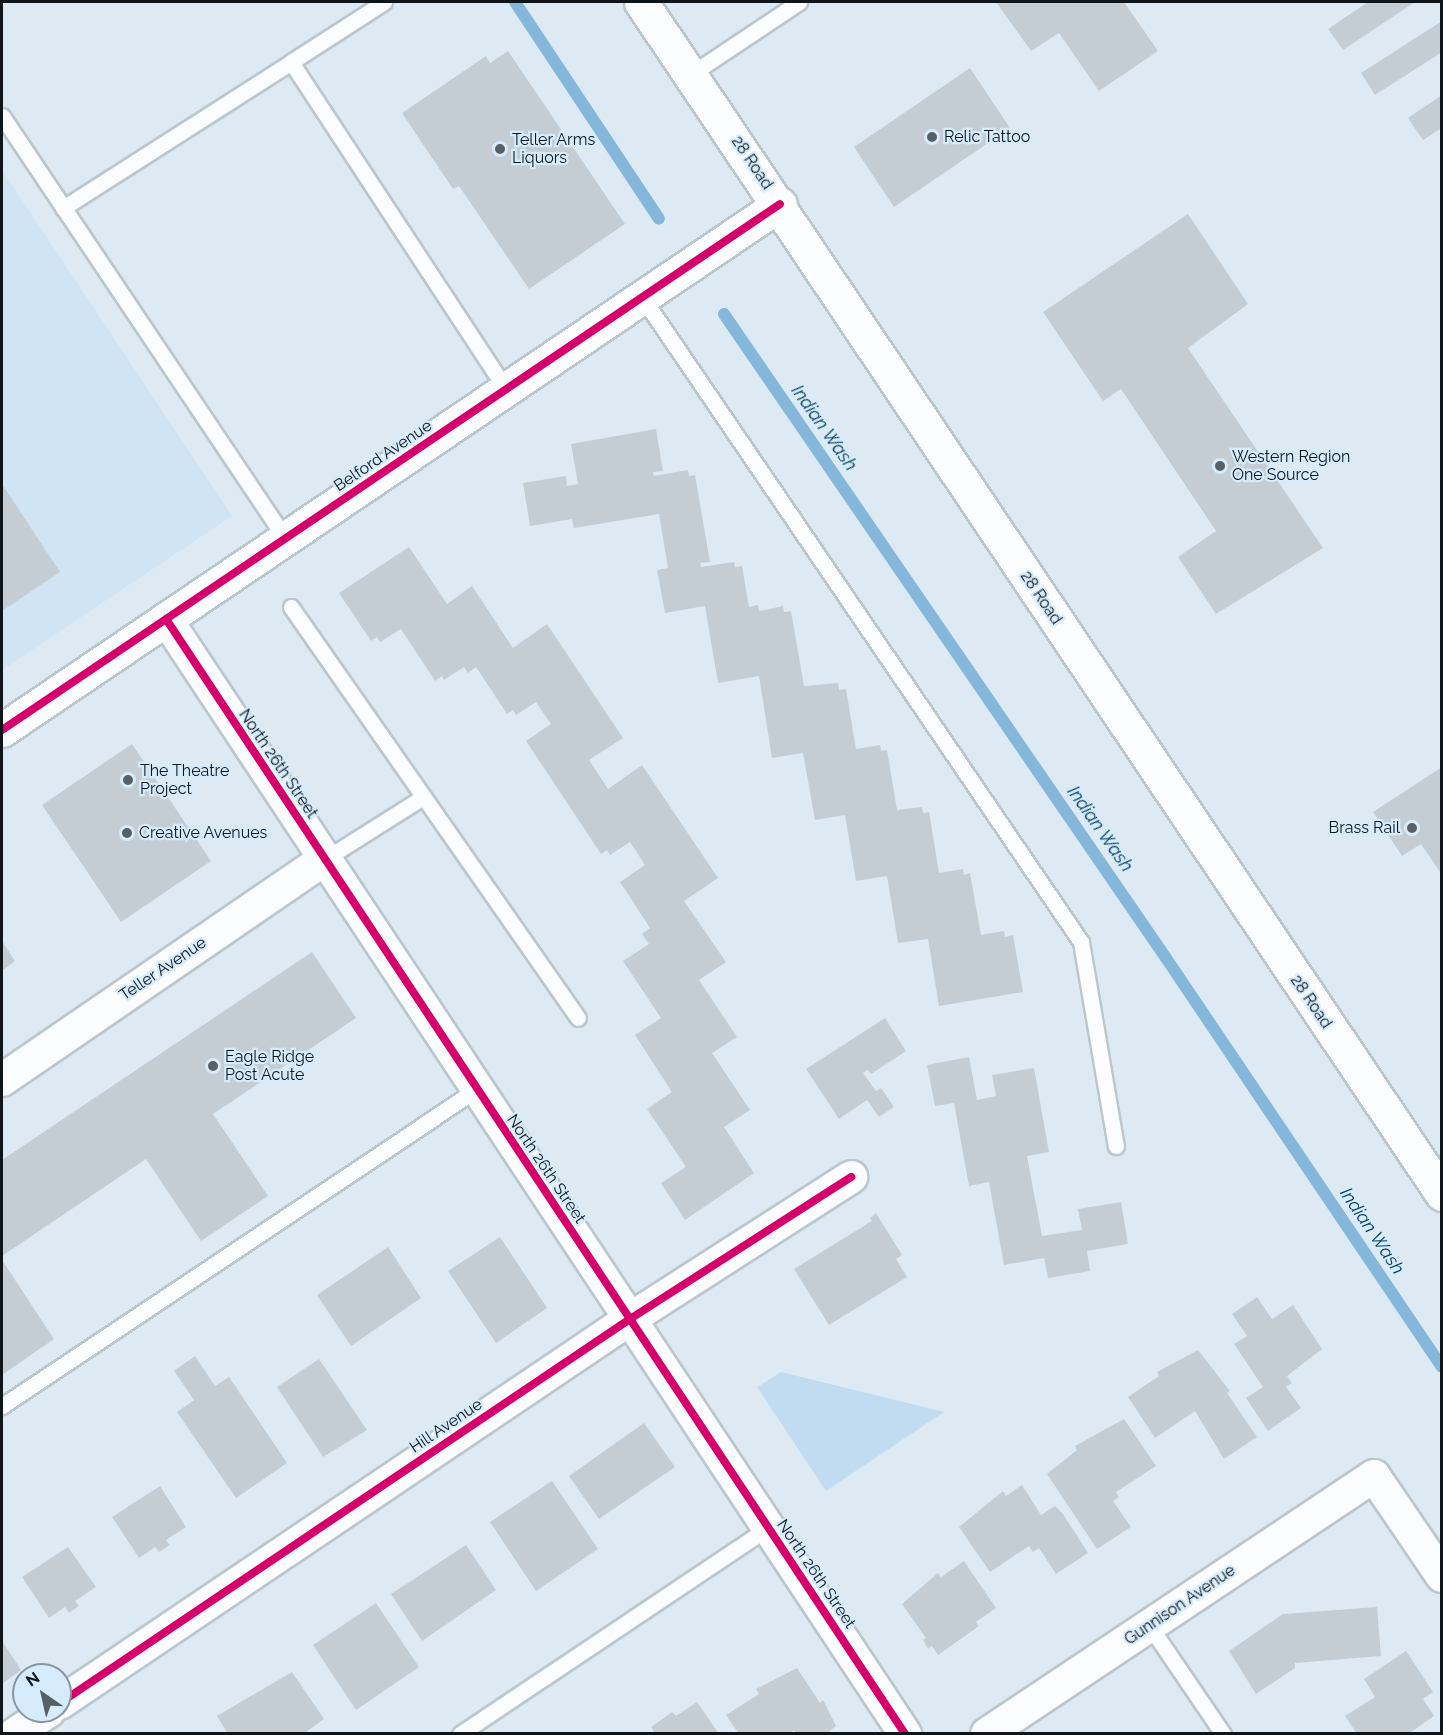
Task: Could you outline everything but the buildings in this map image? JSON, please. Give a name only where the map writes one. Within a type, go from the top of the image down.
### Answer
[{"type":"main road","name":"28 Road","points":[[641,2],[780,204],[1442,1194]]},
{"type":"main road","name":"Belford Avenue","points":[[2,730],[780,204]]},
{"type":"street","name":"North 26th Street","points":[[166,619],[905,1734]]},
{"type":"street","name":"Teller Avenue","points":[[2,1080],[325,859]]},
{"type":"street","name":"Hill Avenue","points":[[72,1695],[630,1318],[851,1177]]},
{"type":"street","name":"Gunnison Avenue","points":[[987,1734],[1374,1476],[1442,1576]]},
{"type":"street","points":[[15,1734],[31,1723]]},
{"type":"lane","points":[[63,208],[384,2]]},
{"type":"lane","points":[[691,74],[799,2]]},
{"type":"lane","points":[[291,62],[506,388]]},
{"type":"lane","points":[[2,116],[7,135],[63,208],[285,538]]},
{"type":"lane","points":[[642,297],[1082,942],[1116,1146]]},
{"type":"lane","points":[[291,607],[578,1018]]},
{"type":"lane","points":[[325,859],[423,797]]},
{"type":"lane","points":[[2,1406],[477,1089]]},
{"type":"lane","points":[[460,1734],[769,1527]]},
{"type":"lane","points":[[1149,1625],[1223,1734]]},
{"type":"shaded area","points":[[2,170],[232,516],[2,670]]},
{"type":"shaded area","points":[[781,1372],[944,1412],[826,1491],[757,1387]]},
{"type":"waterway","name":"Indian Wash","points":[[515,2],[659,219]]},
{"type":"waterway","name":"Indian Wash","points":[[724,314],[1166,958],[1442,1367]]},
{"type":"cycle path","points":[[2,730],[780,204]]},
{"type":"cycle path","points":[[166,619],[905,1734]]},
{"type":"cycle path","points":[[72,1695],[630,1319],[851,1177]]},
{"type":"place","name":"Relic Tattoo","points":[[932,137]]},
{"type":"place","name":"Teller Arms Liquors","points":[[500,149]]},
{"type":"place","name":"Western Region One Source","points":[[1220,466]]},
{"type":"place","name":"The Theatre Project","points":[[128,780]]},
{"type":"place","name":"Brass Rail","points":[[1412,828]]},
{"type":"place","name":"Creative Avenues","points":[[127,833]]},
{"type":"place","name":"Eagle Ridge Post Acute","points":[[213,1066]]}]
